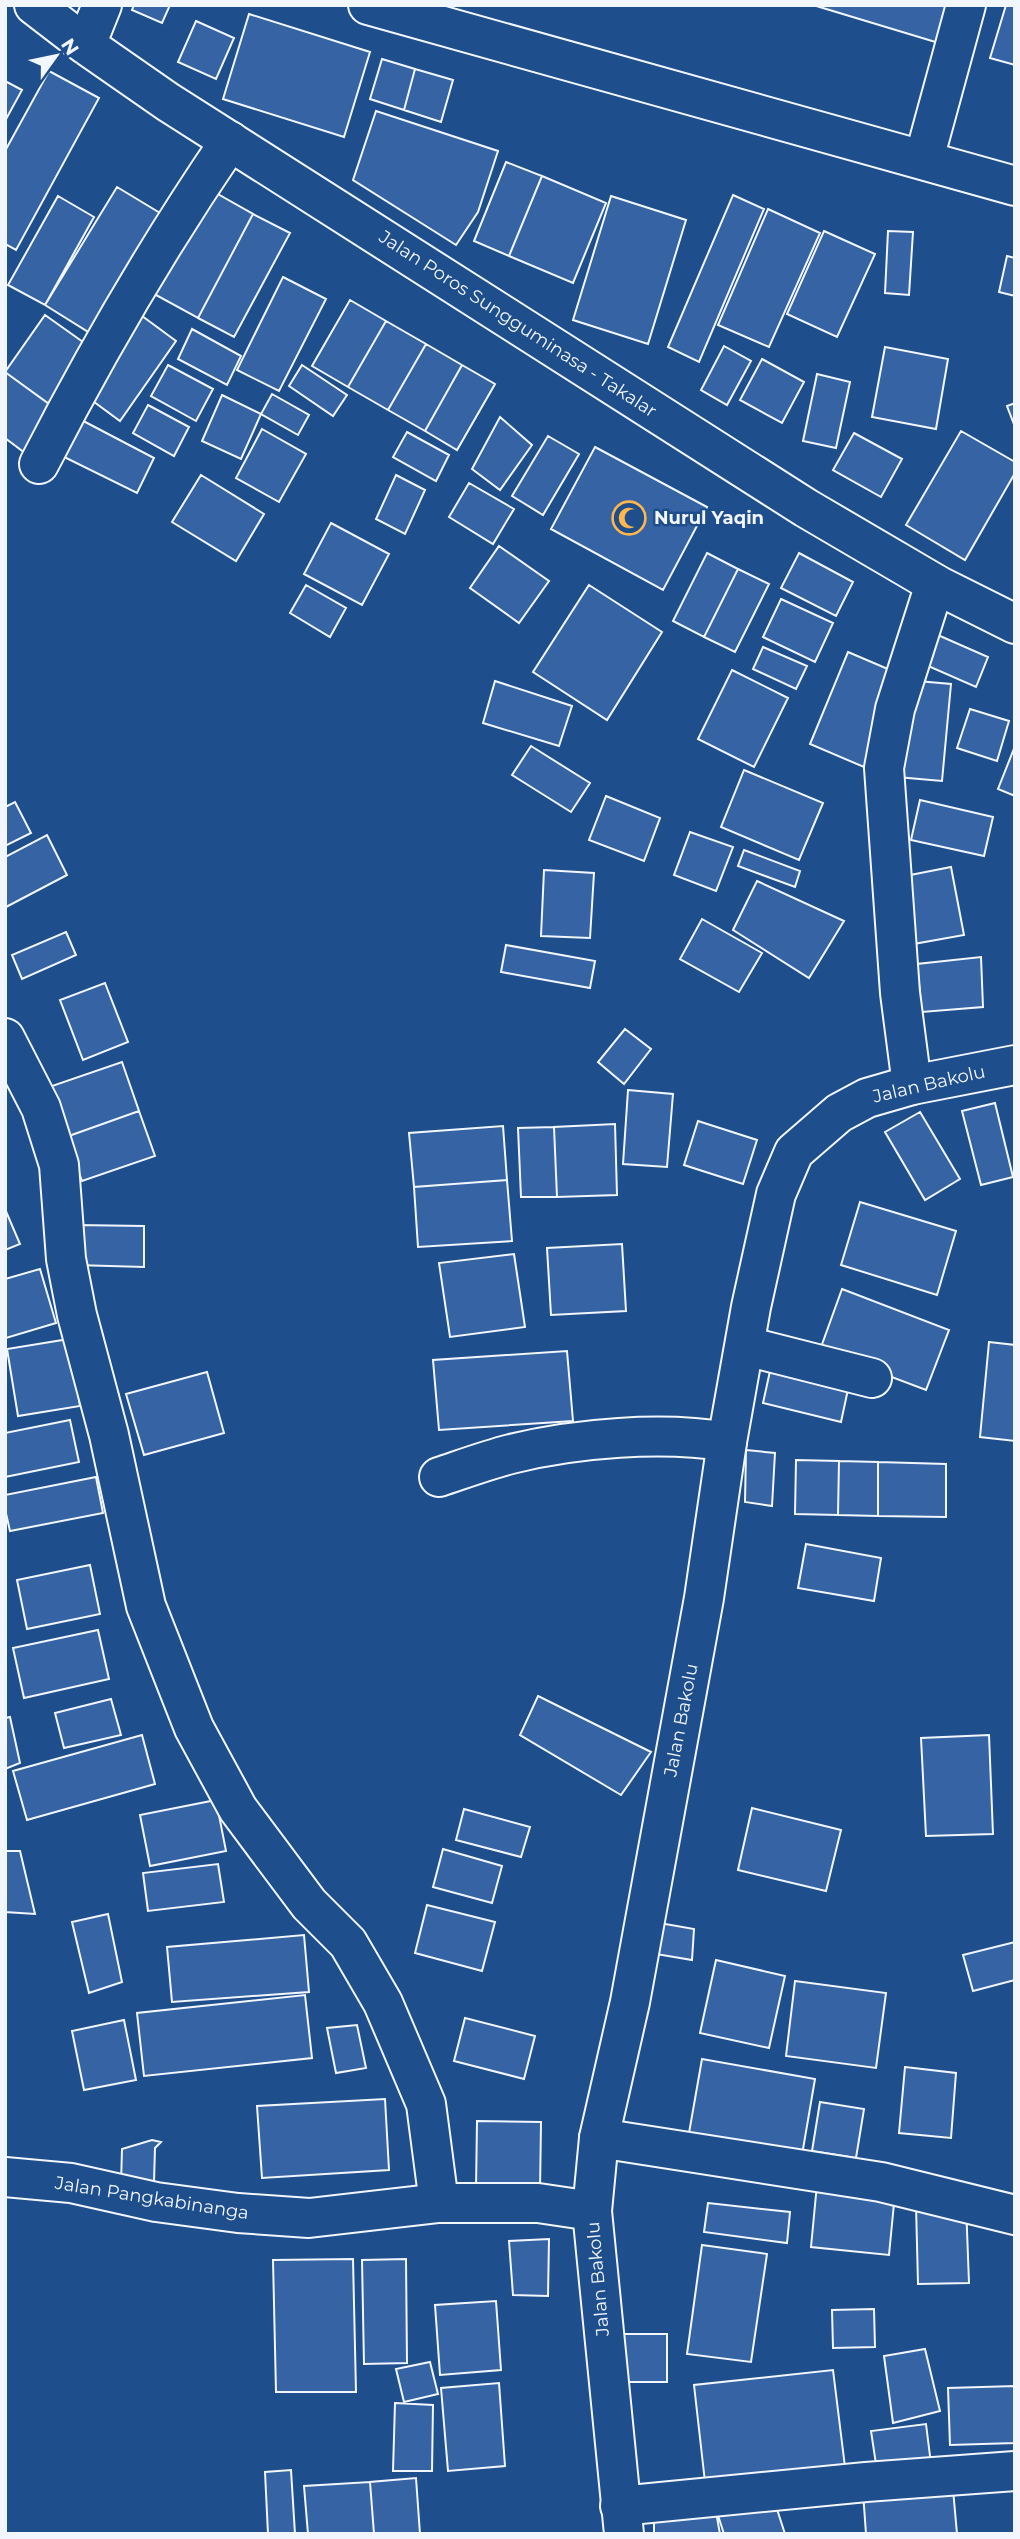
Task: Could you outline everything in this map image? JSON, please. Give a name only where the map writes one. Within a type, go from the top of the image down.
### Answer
[{"type":"main road","name":"Jalan Poros Sungguminasa - Takalar","points":[[34,5],[86,46],[230,141],[806,508],[935,584],[1015,624]]},
{"type":"main road","points":[[86,46],[102,5]]},
{"type":"main road","points":[[368,5],[1015,186]]},
{"type":"main road","points":[[924,159],[966,5]]},
{"type":"main road","points":[[39,464],[89,366],[184,208],[230,141]]},
{"type":"main road","points":[[910,1067],[900,993],[884,768],[895,709],[935,584]]},
{"type":"main road","points":[[5,1038],[41,1108],[59,1165],[66,1259],[109,1435],[146,1606],[194,1728],[238,1809],[309,1904],[348,1943],[383,2003],[426,2104],[439,2203]]},
{"type":"main road","name":"Jalan Bakolu","points":[[622,2520],[564,2207],[599,2138],[630,2002],[704,1598],[721,1441],[746,1346],[751,1307],[776,1194],[794,1152],[839,1113],[867,1098],[910,1067],[1015,1065]]},
{"type":"main road","points":[[746,1346],[872,1378]]},
{"type":"main road","points":[[439,1476],[511,1454],[562,1443],[677,1436],[721,1441]]},
{"type":"main road","points":[[599,2138],[881,2182],[1015,2215]]},
{"type":"main road","name":"Jalan Pangkabinanga","points":[[5,2177],[71,2183],[183,2206],[309,2218],[439,2203],[564,2207]]},
{"type":"main road","points":[[622,2520],[852,2483],[1015,2471]]},
{"type":"building","points":[[134,5],[170,5],[162,23],[132,10]]},
{"type":"building","points":[[813,5],[953,5],[942,44]]},
{"type":"building","points":[[1006,5],[1015,5],[1015,65],[990,58]]},
{"type":"building","points":[[249,14],[370,52],[344,137],[223,99]]},
{"type":"building","points":[[196,21],[234,38],[216,79],[178,62]]},
{"type":"building","points":[[382,59],[415,69],[404,110],[370,99]]},
{"type":"building","points":[[415,69],[453,80],[441,122],[404,110]]},
{"type":"building","points":[[49,71],[99,98],[16,250],[5,244],[5,151]]},
{"type":"building","points":[[5,81],[22,90],[5,121]]},
{"type":"building","points":[[376,111],[498,151],[478,212],[456,245],[353,180]]},
{"type":"building","points":[[506,162],[542,176],[509,256],[474,241]]},
{"type":"building","points":[[542,176],[606,203],[573,283],[509,256]]},
{"type":"building","points":[[200,184],[253,214],[198,318],[145,289]]},
{"type":"building","points":[[117,187],[170,219],[98,338],[45,305]]},
{"type":"building","points":[[733,195],[764,209],[699,362],[668,347]]},
{"type":"building","points":[[58,196],[94,217],[45,305],[8,285]]},
{"type":"building","points":[[611,196],[686,220],[648,344],[573,320]]},
{"type":"building","points":[[768,209],[820,233],[769,347],[718,325]]},
{"type":"building","points":[[253,214],[290,233],[234,337],[198,318]]},
{"type":"building","points":[[824,231],[875,254],[837,337],[787,314]]},
{"type":"building","points":[[888,231],[913,232],[909,295],[885,293]]},
{"type":"building","points":[[1007,256],[1015,258],[1015,296],[999,292]]},
{"type":"building","points":[[283,277],[326,299],[279,391],[237,370]]},
{"type":"building","points":[[350,300],[386,321],[348,387],[312,366]]},
{"type":"building","points":[[138,313],[176,341],[120,421],[82,393]]},
{"type":"building","points":[[45,315],[97,352],[56,409],[5,372]]},
{"type":"building","points":[[386,321],[426,344],[388,410],[348,387]]},
{"type":"building","points":[[192,329],[241,356],[227,385],[178,359]]},
{"type":"building","points":[[426,344],[462,365],[425,431],[388,410]]},
{"type":"building","points":[[724,346],[751,361],[727,405],[701,390]]},
{"type":"building","points":[[885,347],[948,359],[936,429],[872,417]]},
{"type":"building","points":[[762,359],[804,382],[782,423],[740,400]]},
{"type":"building","points":[[168,365],[213,389],[196,421],[151,396]]},
{"type":"building","points":[[302,365],[347,395],[333,416],[289,386]]},
{"type":"building","points":[[462,365],[495,384],[457,450],[425,431]]},
{"type":"building","points":[[5,372],[56,409],[25,453],[5,438]]},
{"type":"building","points":[[817,374],[850,382],[836,448],[803,441]]},
{"type":"building","points":[[272,394],[309,415],[298,435],[261,414]]},
{"type":"building","points":[[222,395],[261,414],[241,459],[202,441]]},
{"type":"building","points":[[1015,403],[1015,427],[1007,406]]},
{"type":"building","points":[[148,405],[189,427],[174,456],[133,433]]},
{"type":"building","points":[[70,414],[154,458],[137,493],[52,451]]},
{"type":"building","points":[[500,417],[532,445],[500,490],[472,469]]},
{"type":"building","points":[[262,429],[306,454],[279,502],[236,478]]},
{"type":"building","points":[[961,431],[1015,462],[1015,473],[965,560],[906,525]]},
{"type":"building","points":[[407,432],[449,455],[436,481],[393,457]]},
{"type":"building","points":[[854,433],[902,459],[881,497],[833,470]]},
{"type":"building","points":[[548,436],[579,454],[543,515],[512,496]]},
{"type":"building","name":"Nurul Yaqin","points":[[595,447],[707,507],[663,590],[551,529]]},
{"type":"building","points":[[201,475],[264,514],[236,561],[172,522]]},
{"type":"building","points":[[396,475],[425,490],[405,534],[376,519]]},
{"type":"building","points":[[469,483],[514,509],[493,544],[449,517]]},
{"type":"building","points":[[331,523],[389,554],[362,605],[304,574]]},
{"type":"building","points":[[499,546],[549,581],[519,623],[470,588]]},
{"type":"building","points":[[707,553],[738,569],[704,637],[673,621]]},
{"type":"building","points":[[799,553],[853,582],[836,616],[781,588]]},
{"type":"building","points":[[738,569],[769,584],[735,652],[704,637]]},
{"type":"building","points":[[306,585],[346,608],[330,637],[290,613]]},
{"type":"building","points":[[589,585],[662,632],[607,720],[533,672]]},
{"type":"building","points":[[781,599],[833,623],[815,662],[763,637]]},
{"type":"building","points":[[931,632],[988,657],[976,687],[919,662]]},
{"type":"building","points":[[763,647],[807,666],[796,689],[753,669]]},
{"type":"building","points":[[848,652],[902,675],[864,767],[810,744]]},
{"type":"building","points":[[732,670],[788,698],[754,767],[698,739]]},
{"type":"building","points":[[906,680],[951,684],[942,781],[897,777]]},
{"type":"building","points":[[495,681],[572,706],[559,746],[483,723]]},
{"type":"building","points":[[970,709],[1009,721],[997,761],[957,748]]},
{"type":"building","points":[[531,746],[590,783],[571,812],[512,775]]},
{"type":"building","points":[[1015,746],[1015,796],[998,789]]},
{"type":"building","points":[[744,770],[823,803],[799,860],[721,827]]},
{"type":"building","points":[[606,796],[660,818],[644,861],[589,840]]},
{"type":"building","points":[[920,800],[993,817],[984,856],[911,840]]},
{"type":"building","points":[[15,802],[31,833],[5,846],[5,807]]},
{"type":"building","points":[[690,832],[733,847],[716,891],[674,875]]},
{"type":"building","points":[[47,835],[67,875],[6,907],[5,857]]},
{"type":"building","points":[[744,850],[800,871],[795,887],[738,866]]},
{"type":"building","points":[[951,867],[964,935],[908,945],[895,878]]},
{"type":"building","points":[[544,870],[594,873],[590,938],[541,936]]},
{"type":"building","points":[[757,881],[844,921],[809,978],[733,930]]},
{"type":"building","points":[[702,919],[762,953],[739,992],[680,959]]},
{"type":"building","points":[[66,932],[76,955],[22,979],[12,955]]},
{"type":"building","points":[[506,945],[595,961],[590,988],[501,972]]},
{"type":"building","points":[[981,957],[983,1007],[922,1012],[917,964]]},
{"type":"building","points":[[105,983],[128,1042],[83,1060],[60,1000]]},
{"type":"building","points":[[625,1029],[651,1049],[624,1084],[598,1062]]},
{"type":"building","points":[[122,1062],[139,1111],[66,1137],[49,1087]]},
{"type":"building","points":[[628,1090],[673,1094],[667,1167],[623,1164]]},
{"type":"building","points":[[995,1103],[1013,1177],[981,1185],[962,1111]]},
{"type":"building","points":[[139,1111],[155,1156],[82,1181],[66,1137]]},
{"type":"building","points":[[920,1112],[960,1179],[925,1200],[885,1132]]},
{"type":"building","points":[[698,1121],[757,1140],[743,1184],[684,1165]]},
{"type":"building","points":[[615,1124],[617,1195],[557,1197],[554,1127]]},
{"type":"building","points":[[503,1126],[507,1180],[414,1187],[409,1133]]},
{"type":"building","points":[[554,1127],[557,1197],[521,1197],[518,1128]]},
{"type":"building","points":[[507,1180],[512,1241],[418,1247],[414,1187]]},
{"type":"building","points":[[860,1202],[956,1231],[937,1295],[841,1265]]},
{"type":"building","points":[[5,1209],[20,1244],[5,1250]]},
{"type":"building","points":[[76,1225],[144,1226],[144,1267],[75,1265]]},
{"type":"building","points":[[622,1244],[626,1311],[551,1315],[547,1248]]},
{"type":"building","points":[[514,1254],[525,1327],[450,1337],[439,1263]]},
{"type":"building","points":[[40,1269],[56,1323],[6,1338],[5,1279]]},
{"type":"building","points":[[842,1289],[949,1330],[926,1390],[820,1350]]},
{"type":"building","points":[[69,1339],[80,1406],[18,1416],[7,1349]]},
{"type":"building","points":[[989,1342],[1015,1345],[1015,1441],[980,1437]]},
{"type":"building","points":[[567,1351],[573,1421],[439,1430],[433,1360]]},
{"type":"building","points":[[772,1362],[850,1380],[841,1422],[763,1403]]},
{"type":"building","points":[[207,1372],[224,1433],[144,1455],[126,1394]]},
{"type":"building","points":[[70,1420],[79,1462],[5,1477],[5,1433]]},
{"type":"building","points":[[746,1450],[775,1453],[772,1506],[745,1502]]},
{"type":"building","points":[[796,1460],[839,1461],[838,1515],[795,1514]]},
{"type":"building","points":[[839,1461],[878,1462],[878,1516],[838,1515]]},
{"type":"building","points":[[878,1462],[946,1464],[946,1517],[878,1516]]},
{"type":"building","points":[[96,1477],[103,1513],[10,1531],[5,1495]]},
{"type":"building","points":[[806,1544],[881,1558],[874,1601],[798,1588]]},
{"type":"building","points":[[90,1565],[100,1614],[27,1629],[17,1580]]},
{"type":"building","points":[[98,1630],[109,1679],[24,1698],[13,1648]]},
{"type":"building","points":[[538,1696],[651,1752],[621,1795],[520,1735]]},
{"type":"building","points":[[111,1699],[121,1735],[64,1748],[55,1713]]},
{"type":"building","points":[[10,1717],[20,1763],[5,1769],[5,1718]]},
{"type":"building","points":[[142,1735],[155,1784],[27,1820],[13,1771]]},
{"type":"building","points":[[989,1735],[993,1834],[926,1836],[921,1738]]},
{"type":"building","points":[[216,1800],[226,1851],[150,1866],[140,1815]]},
{"type":"building","points":[[752,1808],[841,1830],[826,1891],[738,1870]]},
{"type":"building","points":[[464,1809],[530,1827],[521,1857],[456,1840]]},
{"type":"building","points":[[443,1849],[502,1866],[492,1903],[433,1887]]},
{"type":"building","points":[[5,1851],[20,1851],[35,1914],[5,1912]]},
{"type":"building","points":[[218,1864],[224,1902],[148,1911],[143,1873]]},
{"type":"building","points":[[427,1905],[495,1922],[482,1971],[415,1953]]},
{"type":"building","points":[[108,1914],[122,1982],[89,1993],[72,1922]]},
{"type":"building","points":[[654,1922],[694,1929],[692,1960],[650,1953]]},
{"type":"building","points":[[304,1935],[309,1992],[172,2002],[167,1947]]},
{"type":"building","points":[[1015,1942],[1015,1980],[973,1991],[963,1955]]},
{"type":"building","points":[[716,1960],[785,1976],[769,2048],[700,2033]]},
{"type":"building","points":[[795,1981],[886,1993],[876,2068],[786,2056]]},
{"type":"building","points":[[305,1995],[312,2058],[144,2076],[137,2013]]},
{"type":"building","points":[[465,2018],[535,2036],[524,2079],[454,2061]]},
{"type":"building","points":[[124,2020],[136,2080],[84,2090],[72,2031]]},
{"type":"building","points":[[357,2025],[366,2068],[336,2073],[327,2028]]},
{"type":"building","points":[[702,2059],[815,2079],[802,2155],[689,2133]]},
{"type":"building","points":[[905,2067],[956,2073],[951,2138],[899,2133]]},
{"type":"building","points":[[385,2099],[389,2170],[262,2178],[257,2106]]},
{"type":"building","points":[[820,2102],[864,2109],[856,2158],[812,2151]]},
{"type":"building","points":[[477,2121],[541,2122],[540,2191],[476,2189]]},
{"type":"building","points":[[152,2140],[161,2142],[155,2148],[154,2182],[121,2184],[122,2149]]},
{"type":"building","points":[[817,2184],[895,2193],[889,2255],[811,2247]]},
{"type":"building","points":[[708,2203],[790,2212],[787,2243],[704,2232]]},
{"type":"building","points":[[966,2204],[969,2283],[918,2284],[916,2205]]},
{"type":"building","points":[[549,2239],[548,2296],[513,2295],[509,2241]]},
{"type":"building","points":[[702,2245],[767,2254],[751,2362],[687,2354]]},
{"type":"building","points":[[353,2259],[356,2392],[276,2392],[273,2260]]},
{"type":"building","points":[[406,2259],[407,2363],[364,2364],[362,2260]]},
{"type":"building","points":[[496,2301],[501,2370],[440,2375],[435,2305]]},
{"type":"building","points":[[874,2309],[875,2347],[833,2348],[832,2310]]},
{"type":"building","points":[[623,2334],[667,2334],[667,2382],[623,2382]]},
{"type":"building","points":[[925,2349],[940,2411],[893,2423],[884,2356]]},
{"type":"building","points":[[430,2362],[438,2394],[404,2402],[396,2369]]},
{"type":"building","points":[[833,2370],[845,2467],[705,2482],[694,2385]]},
{"type":"building","points":[[499,2383],[505,2466],[448,2471],[441,2388]]},
{"type":"building","points":[[1015,2386],[1015,2443],[950,2445],[948,2388]]},
{"type":"building","points":[[395,2403],[433,2405],[432,2471],[393,2471]]},
{"type":"building","points":[[926,2424],[931,2464],[877,2471],[871,2431]]},
{"type":"building","points":[[291,2470],[295,2534],[268,2534],[265,2472]]},
{"type":"building","points":[[416,2478],[420,2534],[374,2534],[370,2482]]},
{"type":"building","points":[[370,2482],[374,2534],[308,2534],[304,2486]]},
{"type":"building","points":[[953,2489],[957,2534],[866,2534],[863,2492]]},
{"type":"building","points":[[775,2503],[785,2534],[724,2534],[715,2506]]},
{"type":"building","points":[[715,2506],[720,2534],[654,2534],[654,2520]]},
{"type":"place","name":"Nurul Yaqin","points":[[629,518]]}]
